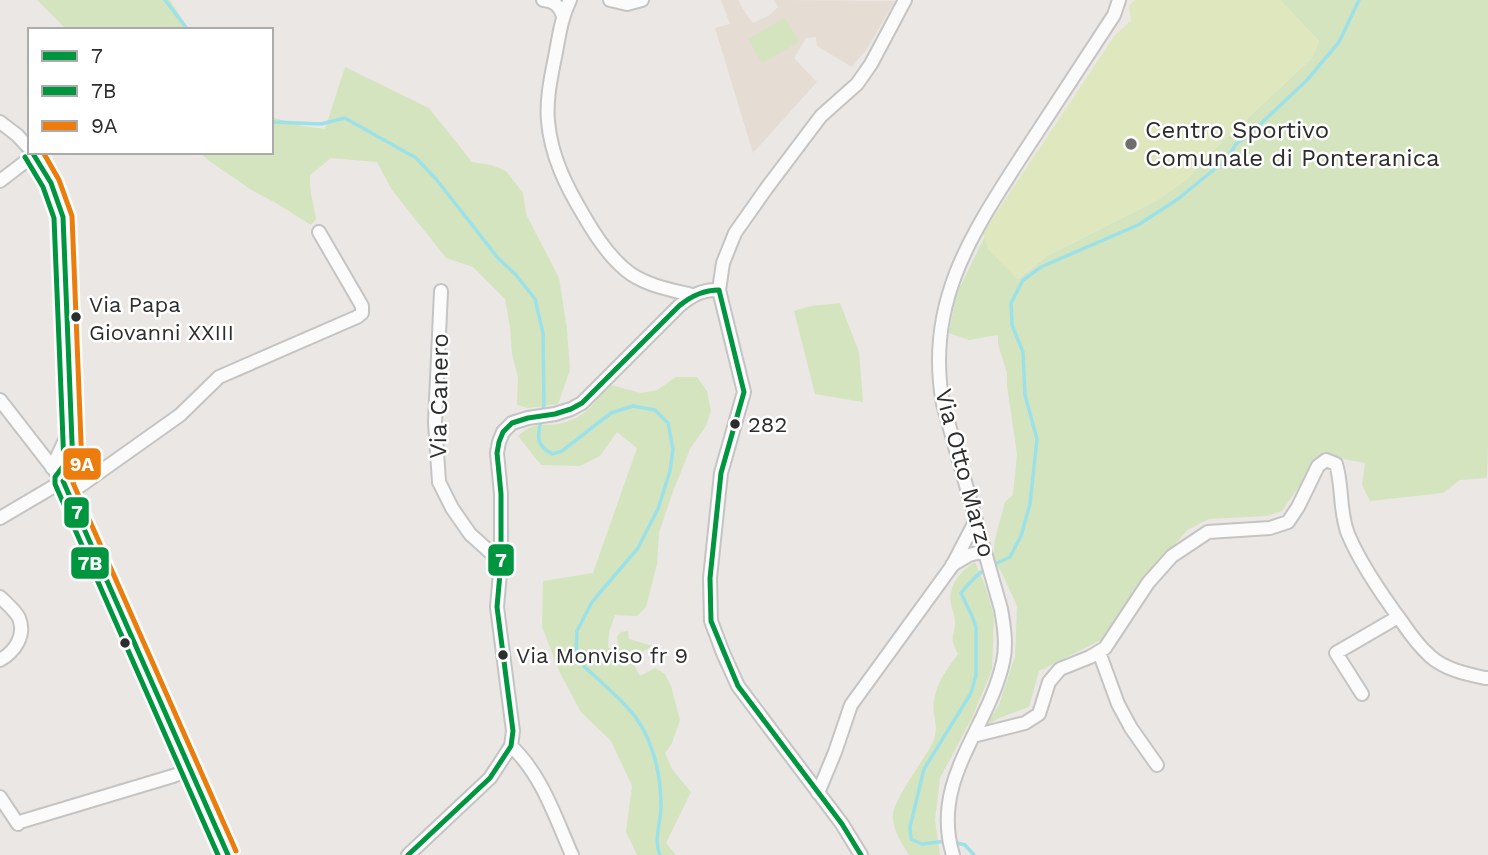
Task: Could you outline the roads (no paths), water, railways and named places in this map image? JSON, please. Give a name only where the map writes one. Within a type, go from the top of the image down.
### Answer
[{"type":"street","points":[[543,0],[560,7],[563,16]]},
{"type":"street","points":[[570,0],[563,16],[550,85],[547,120],[554,156],[570,192],[595,235],[618,262],[645,282],[692,295]]},
{"type":"street","points":[[610,0],[628,4],[642,0]]},
{"type":"street","points":[[861,855],[842,824],[738,686],[711,621],[710,578],[721,473],[744,392],[719,290],[723,263],[735,233],[821,116],[857,84],[871,64],[905,0]]},
{"type":"street","name":"Via Otto Marzo","points":[[952,852],[947,822],[955,774],[996,686],[1004,660],[1005,632],[986,553],[943,404],[939,384],[942,320],[957,269],[980,221],[1114,15],[1119,0]]},
{"type":"street","points":[[0,122],[28,147]]},
{"type":"street","points":[[0,181],[30,154]]},
{"type":"street","points":[[34,154],[57,193],[63,217],[73,467],[66,486]]},
{"type":"street","points":[[0,518],[66,486],[80,486],[180,415],[219,377],[362,313],[362,306],[319,232]]},
{"type":"street","points":[[408,855],[490,778],[511,746],[513,731],[497,607],[501,562],[501,494],[497,453],[503,432],[512,423],[555,414],[582,403],[692,295],[710,289],[719,290]]},
{"type":"street","name":"Via Canero","points":[[442,291],[435,422],[439,482],[452,508],[470,534],[501,562]]},
{"type":"street","points":[[0,400],[66,486],[228,855]]},
{"type":"street","points":[[52,468],[72,426]]},
{"type":"street","points":[[973,736],[1025,723],[1039,714],[1049,682],[1060,669],[1105,648],[1148,583],[1172,556],[1208,532],[1270,528],[1288,522],[1318,466],[1326,460],[1336,464],[1339,474],[1342,514],[1348,534],[1362,562],[1398,617],[1431,657],[1459,672],[1488,678]]},
{"type":"street","points":[[818,793],[851,705],[952,566],[976,520]]},
{"type":"street","points":[[952,566],[969,555],[986,553]]},
{"type":"street","points":[[0,597],[19,618],[22,633],[16,645],[0,660]]},
{"type":"street","points":[[1362,694],[1336,653],[1398,617]]},
{"type":"street","points":[[1099,652],[1118,704],[1157,765]]},
{"type":"street","points":[[511,746],[537,778],[572,855]]},
{"type":"street","points":[[0,797],[21,822],[191,769]]},
{"type":"waterway","points":[[165,0],[186,28]]},
{"type":"waterway","points":[[947,841],[922,844],[911,839],[910,827],[924,769],[971,693],[976,675],[976,627],[961,593],[982,571],[1010,557],[1021,536],[1030,504],[1037,439],[1025,395],[1023,352],[1012,325],[1011,303],[1023,280],[1041,267],[1138,225],[1178,199],[1227,159],[1236,144],[1307,80],[1339,42],[1359,0]]},
{"type":"waterway","points":[[273,122],[321,124],[345,118],[416,158],[436,179],[498,258],[535,299],[543,333],[542,413]]},
{"type":"waterway","points":[[541,420],[540,444],[552,454],[562,451],[611,413],[633,406],[655,410],[668,423],[673,449],[670,471],[658,509],[638,548],[592,602],[577,631],[576,659],[636,717],[649,741],[661,794],[657,837],[660,855]]},
{"type":"waterway","points":[[954,842],[965,845],[974,855]]},
{"type":"place","name":"Centro Sportivo Comunale di Ponteranica","points":[[1131,144]]},
{"type":"place","name":"Via Papa Giovanni XXIII","points":[[76,317]]},
{"type":"place","name":"282","points":[[735,424]]},
{"type":"place","name":"Via Monviso fr 9","points":[[503,655]]}]
